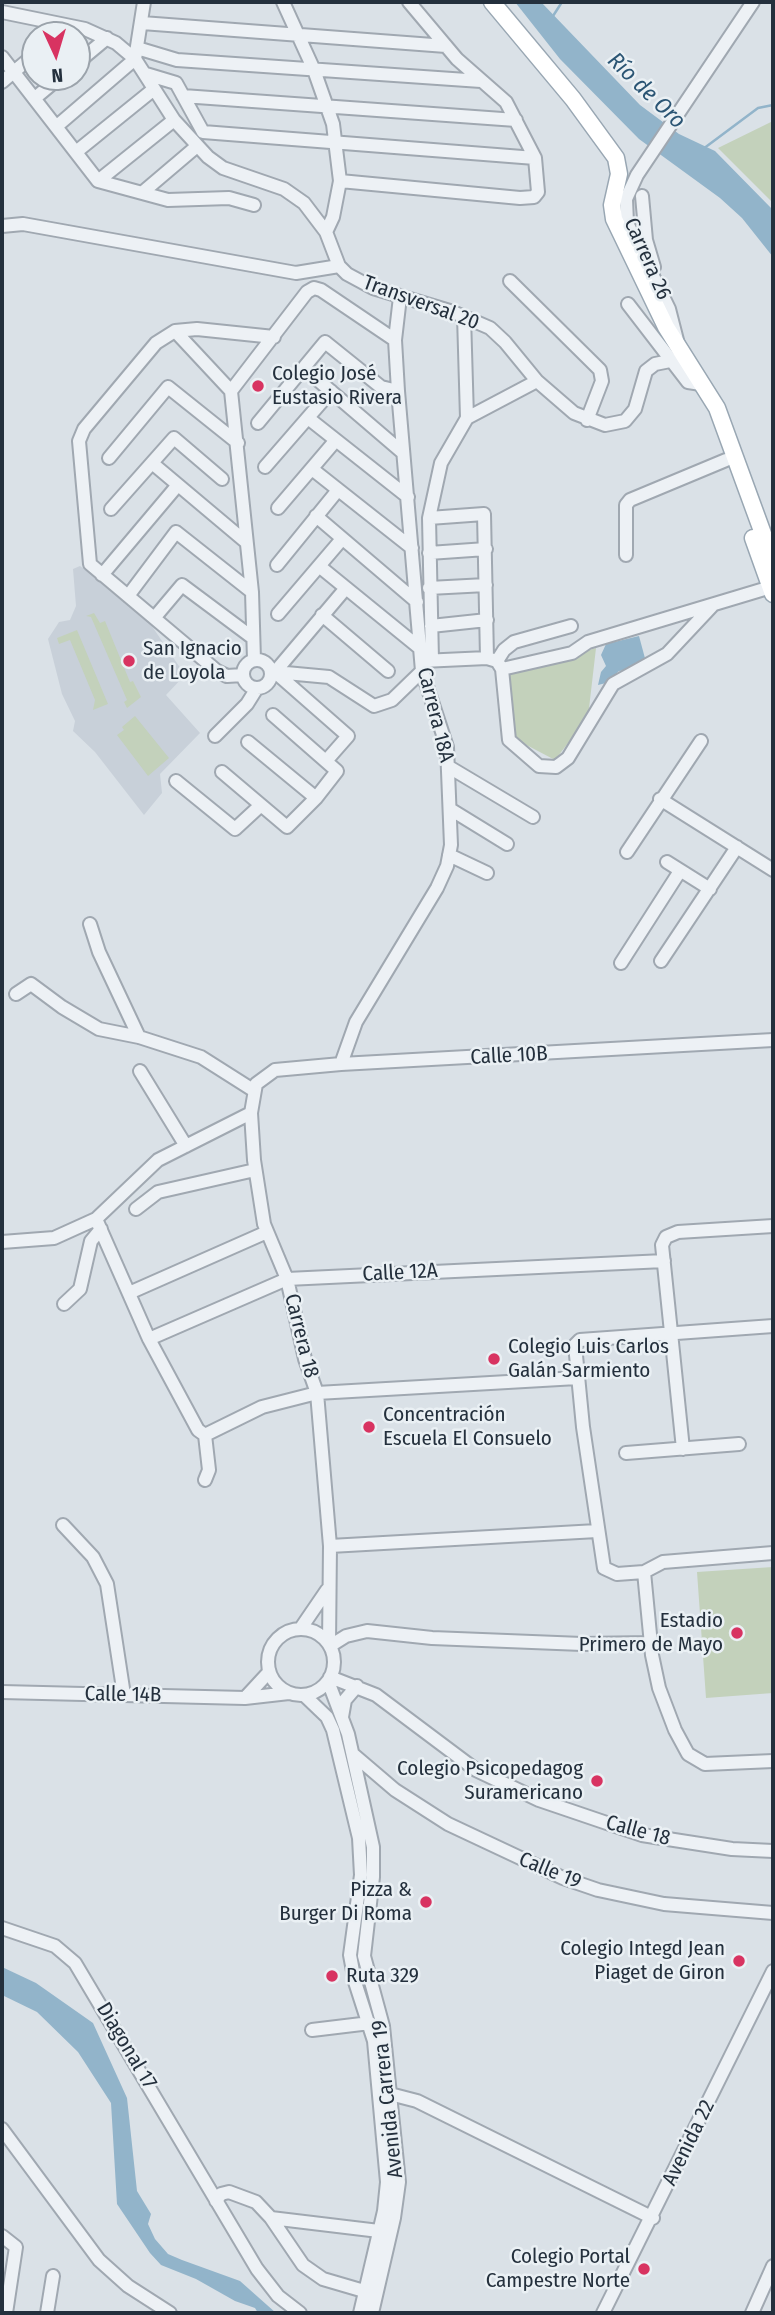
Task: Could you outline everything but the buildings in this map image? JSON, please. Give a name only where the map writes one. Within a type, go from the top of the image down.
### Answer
[{"type":"main road","points":[[492,2],[573,99],[616,158],[620,174],[612,205],[614,219],[646,288],[717,408],[773,561]]},
{"type":"main road","points":[[703,388],[708,410],[772,590]]},
{"type":"street","points":[[57,126],[136,54],[144,2]]},
{"type":"street","points":[[282,2],[314,70],[337,141],[340,180],[338,198],[326,232]]},
{"type":"street","points":[[340,180],[527,199],[538,191],[535,158],[506,102],[446,46],[409,2]]},
{"type":"street","name":"Carrera 26","points":[[678,344],[675,324],[627,223],[626,199],[637,175],[753,2]]},
{"type":"street","name":"Transversal 20","points":[[2,12],[47,21]]},
{"type":"street","points":[[142,23],[446,46]]},
{"type":"street","name":"Transversal 20","points":[[91,33],[107,38],[136,54],[174,120],[197,147],[223,167],[295,195],[326,232],[339,266],[358,281],[464,317],[498,335],[537,381],[558,401],[587,420]]},
{"type":"street","points":[[91,51],[107,38]]},
{"type":"street","points":[[136,54],[177,60],[481,80]]},
{"type":"street","points":[[2,57],[98,181],[168,200],[229,198],[254,205]]},
{"type":"street","points":[[177,60],[176,83],[203,132],[535,158]]},
{"type":"street","points":[[2,82],[21,66]]},
{"type":"street","points":[[146,74],[176,83]]},
{"type":"street","points":[[76,152],[154,89]]},
{"type":"street","points":[[35,98],[43,91]]},
{"type":"street","points":[[183,96],[516,120]]},
{"type":"street","points":[[98,181],[174,120]]},
{"type":"street","points":[[142,192],[197,147]]},
{"type":"street","points":[[642,196],[646,240],[661,292]]},
{"type":"street","points":[[2,226],[23,224],[296,273],[339,266]]},
{"type":"street","points":[[509,281],[600,369],[602,381],[587,420],[605,425],[625,421],[635,409],[646,371],[654,364],[670,361]]},
{"type":"street","points":[[231,391],[307,292],[314,288],[395,340]]},
{"type":"street","name":"Carrera 18A","points":[[341,1064],[356,1022],[436,888],[449,855],[449,767],[424,660],[402,452],[395,340],[400,297]]},
{"type":"street","points":[[628,304],[688,382],[703,388]]},
{"type":"street","points":[[273,672],[329,677],[374,706],[392,701],[424,660],[430,626],[429,518],[435,478],[467,418],[464,317]]},
{"type":"street","points":[[243,675],[226,676],[217,671],[88,561],[79,441],[84,429],[156,343],[175,331],[197,329],[274,337]]},
{"type":"street","points":[[175,331],[231,391],[252,592],[254,660]]},
{"type":"street","points":[[258,424],[327,342],[382,387],[398,391]]},
{"type":"street","points":[[304,369],[402,452]]},
{"type":"street","points":[[467,418],[537,381]]},
{"type":"street","points":[[109,458],[168,387],[238,443]]},
{"type":"street","points":[[265,467],[331,391]]},
{"type":"street","points":[[308,418],[408,497]]},
{"type":"street","points":[[111,509],[174,438],[222,479]]},
{"type":"street","points":[[278,508],[336,440]]},
{"type":"street","points":[[626,555],[626,505],[630,500],[726,460]]},
{"type":"street","points":[[152,463],[246,542]]},
{"type":"street","points":[[312,469],[412,548]]},
{"type":"street","points":[[102,575],[177,486]]},
{"type":"street","points":[[277,565],[338,489]]},
{"type":"street","points":[[429,518],[484,514],[487,620],[509,740],[539,766],[556,767],[568,758],[613,684],[667,654],[713,605]]},
{"type":"street","points":[[316,516],[416,602]]},
{"type":"street","points":[[128,596],[176,533],[252,592]]},
{"type":"street","points":[[278,614],[342,538]]},
{"type":"street","points":[[429,553],[486,550]]},
{"type":"street","points":[[319,566],[424,660],[495,663],[572,653],[589,642],[772,590]]},
{"type":"street","points":[[155,617],[182,585],[253,638]]},
{"type":"street","points":[[429,588],[486,585]]},
{"type":"street","points":[[215,736],[247,704],[257,688],[266,685],[273,672],[346,588]]},
{"type":"street","points":[[322,615],[388,671]]},
{"type":"street","points":[[430,626],[487,620]]},
{"type":"street","points":[[495,663],[514,642],[571,626]]},
{"type":"street","points":[[257,688],[246,683],[243,675],[247,663],[254,660],[265,663],[348,736],[327,761]]},
{"type":"street","points":[[222,772],[288,828],[316,799],[337,773],[327,761],[273,715]]},
{"type":"street","points":[[626,852],[701,741]]},
{"type":"street","points":[[248,743],[316,799]]},
{"type":"street","points":[[449,767],[533,817]]},
{"type":"street","points":[[176,781],[235,829],[261,805]]},
{"type":"street","points":[[660,799],[773,870]]},
{"type":"street","points":[[450,809],[508,844]]},
{"type":"street","points":[[661,961],[737,847]]},
{"type":"street","points":[[449,855],[487,873]]},
{"type":"street","points":[[667,862],[710,889]]},
{"type":"street","points":[[621,963],[680,871]]},
{"type":"street","points":[[90,924],[99,952],[139,1037]]},
{"type":"street","points":[[16,994],[31,984],[99,1029],[139,1037],[201,1057],[253,1090]]},
{"type":"street","name":"Calle 10B","points":[[253,1090],[261,1077],[275,1070],[773,1040]]},
{"type":"street","points":[[140,1071],[186,1146]]},
{"type":"street","name":"Carrera 18","points":[[253,1090],[251,1113],[255,1170],[267,1232],[287,1279],[305,1359],[317,1392],[330,1546],[329,1645]]},
{"type":"street","points":[[64,1304],[80,1289],[91,1241],[99,1224],[150,1166],[251,1113]]},
{"type":"street","points":[[136,1209],[158,1192],[255,1170]]},
{"type":"street","points":[[2,1242],[54,1238],[99,1224]]},
{"type":"street","points":[[99,1224],[149,1339],[198,1430],[205,1435],[209,1471],[205,1480]]},
{"type":"street","points":[[683,1448],[662,1245],[671,1234],[773,1226]]},
{"type":"street","points":[[129,1293],[267,1232]]},
{"type":"street","name":"Calle 12A","points":[[149,1339],[287,1279],[664,1261]]},
{"type":"street","points":[[773,1326],[580,1340],[575,1345],[601,1561],[609,1573],[644,1572],[663,1562],[773,1553]]},
{"type":"street","points":[[205,1435],[262,1407],[317,1392],[577,1378]]},
{"type":"street","points":[[626,1453],[739,1444]]},
{"type":"street","points":[[63,1525],[93,1557],[107,1584],[124,1695]]},
{"type":"street","points":[[330,1546],[597,1531]]},
{"type":"street","points":[[644,1572],[651,1643],[662,1699],[688,1754],[705,1764],[773,1761]]},
{"type":"street","name":"Carrera 18","points":[[301,1628],[328,1586]]},
{"type":"street","points":[[301,1628],[320,1634],[329,1645],[334,1662],[329,1679],[317,1690],[304,1695],[289,1693],[276,1685],[269,1672],[268,1656],[274,1642],[285,1632],[301,1628]]},
{"type":"street","points":[[329,1645],[346,1636],[367,1631],[432,1638],[582,1644],[651,1643]]},
{"type":"street","points":[[245,1698],[269,1672]]},
{"type":"street","name":"Calle 18","points":[[329,1679],[358,1686],[390,1704],[476,1770],[539,1800],[642,1835],[732,1849],[773,1852]]},
{"type":"street","name":"Avenida Carrera 19","points":[[329,1679],[354,1755],[374,1858],[364,1946],[365,1967],[383,2026],[399,2182],[394,2217],[372,2313]]},
{"type":"street","points":[[342,1718],[345,1700],[358,1686]]},
{"type":"street","name":"Calle 14B","points":[[2,1692],[245,1698],[289,1693]]},
{"type":"street","name":"Avenida Carrera 19","points":[[304,1695],[322,1712],[333,1730],[359,1838],[361,1875],[351,1955],[355,1982],[370,2022],[387,2182],[360,2313]]},
{"type":"street","name":"Calle 19","points":[[354,1755],[395,1790],[448,1824],[563,1878],[598,1890],[664,1904],[773,1913]]},
{"type":"street","name":"Diagonal 17","points":[[2,1928],[55,1946],[75,1963],[216,2201]]},
{"type":"street","name":"Avenida 22","points":[[603,2313],[653,2218],[773,1971]]},
{"type":"street","points":[[312,2030],[370,2022]]},
{"type":"street","points":[[390,2094],[417,2101],[653,2218]]},
{"type":"street","points":[[2,2129],[99,2260],[128,2286],[170,2313]]},
{"type":"street","points":[[300,2313],[266,2282],[216,2201],[221,2194],[238,2193],[256,2202],[271,2218],[296,2256],[312,2272],[364,2291]]},
{"type":"street","points":[[271,2218],[379,2231]]},
{"type":"street","points":[[2,2236],[16,2247],[6,2313]]},
{"type":"street","points":[[752,2313],[773,2266]]},
{"type":"street","points":[[47,2313],[53,2276]]},
{"type":"shaded area","points":[[80,566],[141,610],[185,675],[166,695],[200,733],[160,774],[162,793],[144,815],[95,752],[73,731],[75,721],[62,694],[48,639],[59,622],[70,620],[76,606],[73,569]]},
{"type":"green space","points":[[773,121],[773,203],[718,148]]},
{"type":"green space","points":[[94,613],[100,623],[105,621],[130,682],[133,681],[141,697],[127,708],[124,702],[127,700],[91,617],[86,616]]},
{"type":"green space","points":[[77,630],[108,704],[93,710],[95,700],[70,640],[59,644],[57,638]]},
{"type":"green space","points":[[596,648],[588,717],[555,760],[515,739],[509,675]]},
{"type":"green space","points":[[135,716],[169,758],[148,776],[117,735]]},
{"type":"green space","name":"Estadio Primero de Mayo","points":[[773,1567],[773,1693],[706,1698],[697,1572]]},
{"type":"water","points":[[515,2],[541,2],[640,105],[679,134],[715,151],[773,210],[773,257],[742,218],[720,198],[639,139],[560,59]]},
{"type":"water","points":[[639,636],[646,662],[635,669],[619,671],[606,683],[598,685],[601,672],[606,666],[601,655],[606,644]]},
{"type":"water","points":[[2,1967],[36,1983],[93,2023],[127,2098],[137,2191],[151,2214],[148,2224],[155,2239],[168,2254],[240,2281],[276,2313],[258,2313],[255,2308],[161,2265],[150,2253],[117,2204],[111,2103],[78,2052],[37,2012],[2,1995]]},
{"type":"waterway","points":[[553,16],[562,2]]},
{"type":"waterway","points":[[703,149],[758,108],[773,105]]},
{"type":"place","name":"Colegio José Eustasio Rivera","points":[[258,386]]},
{"type":"place","name":"San Ignacio de Loyola","points":[[129,661]]},
{"type":"place","name":"Colegio Luis Carlos Galán Sarmiento","points":[[494,1359]]},
{"type":"place","name":"Concentración Escuela El Consuelo","points":[[369,1427]]},
{"type":"place","name":"Estadio Primero de Mayo","points":[[737,1633]]},
{"type":"place","name":"Colegio Psicopedagog Suramericano","points":[[597,1781]]},
{"type":"place","name":"Pizza & Burger Di Roma","points":[[426,1902]]},
{"type":"place","name":"Colegio Integd Jean Piaget de Giron","points":[[739,1961]]},
{"type":"place","name":"Ruta 329","points":[[332,1976]]},
{"type":"place","name":"Colegio Portal Campestre Norte","points":[[644,2269]]},
{"type":"water label","name":"Río de Oro","points":[[646,91]]}]
